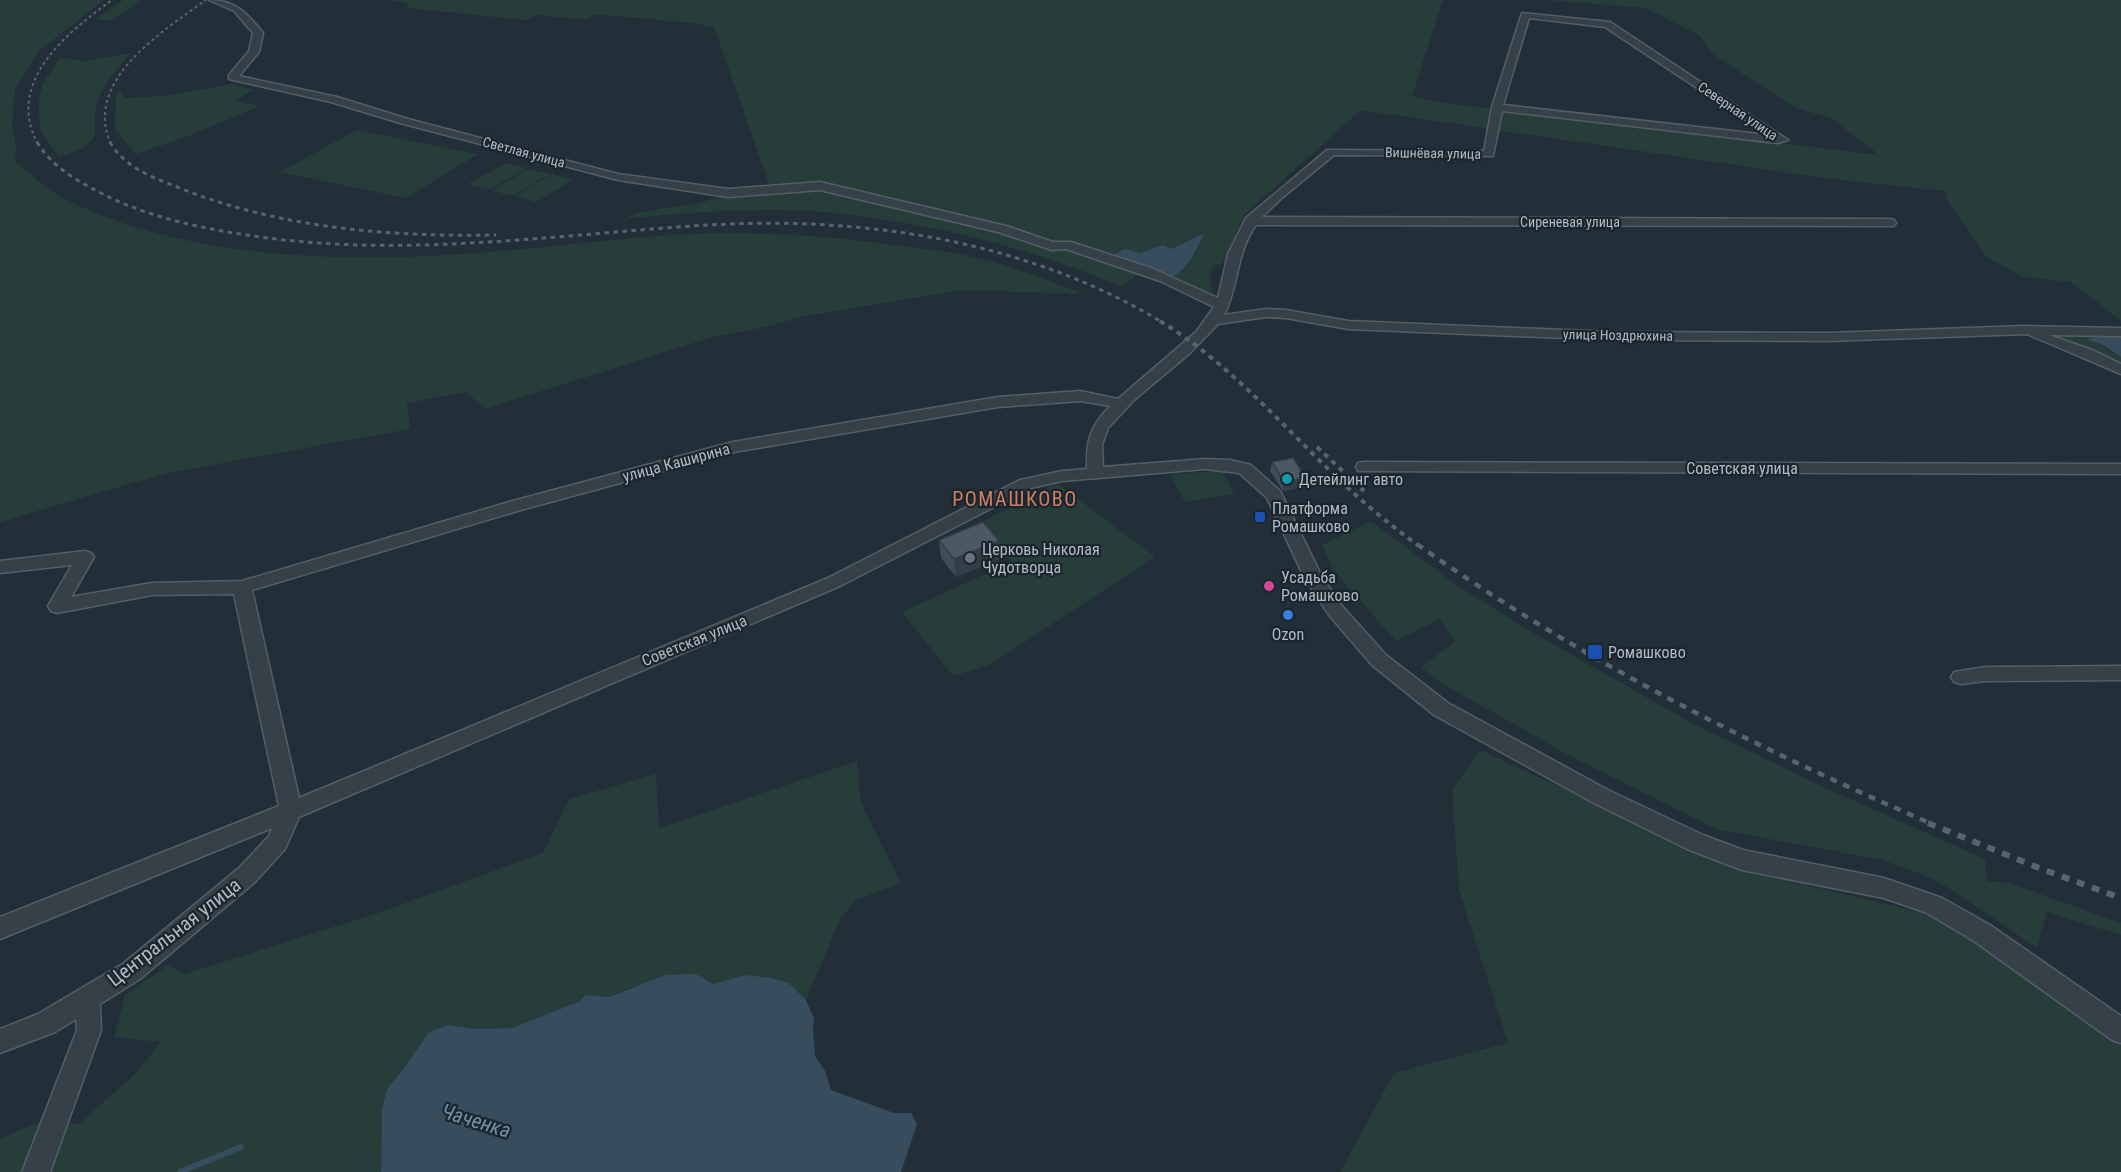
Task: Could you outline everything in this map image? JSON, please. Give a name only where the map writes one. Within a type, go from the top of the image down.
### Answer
[{"type":"street","name":"Светлая улица","points":[[213,0],[237,9],[258,33],[254,52],[233,76],[253,83],[333,99],[404,121],[618,177],[728,193],[820,186],[1002,229],[1053,246],[1067,245],[1165,278],[1197,291],[1221,305]]},
{"type":"street","name":"Северная улица","points":[[1525,15],[1607,24],[1782,140],[1497,107],[1525,15]]},
{"type":"street","name":"Вишнёвая улица","points":[[1250,221],[1331,152],[1489,154],[1497,107]]},
{"type":"street","name":"Сиреневая улица","points":[[1250,221],[1890,223]]},
{"type":"street","points":[[1095,472],[1094,442],[1097,433],[1122,404],[1194,344],[1214,321],[1228,286],[1228,274],[1238,243],[1250,221]]},
{"type":"street","name":"улица Ноздрюхина","points":[[1214,321],[1266,313],[1287,314],[1348,325],[1613,336],[1828,337],[2024,330],[2121,333]]},
{"type":"street","points":[[2024,330],[2087,353],[2121,370]]},
{"type":"street","name":"улица Каширина","points":[[0,567],[85,556],[57,606],[152,589],[242,587],[515,506],[733,447],[998,402],[1080,396],[1122,404]]},
{"type":"street","name":"Советская улица","points":[[0,928],[291,811],[834,582],[1026,484],[1045,478],[1095,472],[1205,464],[1230,465],[1245,469],[1274,495],[1313,577],[1335,610],[1379,660],[1441,709],[1600,796],[1695,842],[1742,860],[1884,888],[1934,905],[1982,933],[2121,1031]]},
{"type":"street","name":"Советская улица","points":[[1364,467],[2121,469]]},
{"type":"street","points":[[242,587],[291,811]]},
{"type":"street","points":[[1961,677],[1986,674],[2121,673]]},
{"type":"street","name":"Центральная улица","points":[[0,1041],[46,1023],[132,971],[247,875],[277,842],[291,811]]},
{"type":"street","points":[[36,1172],[89,1029],[87,998]]},
{"type":"green space","points":[[0,0],[104,0],[38,52],[15,89],[12,124],[16,147],[15,161],[44,186],[63,198],[112,219],[164,235],[217,246],[272,253],[328,257],[384,257],[491,252],[693,234],[793,235],[862,241],[967,256],[1001,264],[1084,294],[963,290],[801,317],[713,337],[485,409],[466,392],[407,403],[410,429],[167,473],[0,522]]},
{"type":"green space","points":[[123,0],[142,0],[112,20],[94,20]]},
{"type":"green space","points":[[388,0],[1443,0],[1412,96],[1436,102],[1879,155],[1833,119],[1794,107],[1714,55],[1700,36],[1646,8],[1546,0],[2121,0],[2121,321],[2071,282],[2020,276],[1986,256],[1947,200],[1945,191],[1824,178],[1361,110],[1244,215],[1222,264],[1214,265],[1209,277],[1213,291],[1206,297],[1172,277],[1187,265],[1204,235],[1171,249],[1163,245],[1140,253],[1125,249],[1110,256],[1072,243],[1050,248],[1066,249],[1143,271],[1121,287],[1049,259],[1013,248],[939,229],[863,216],[825,212],[749,210],[623,219],[640,212],[696,204],[725,195],[775,194],[770,187],[714,27],[595,14],[587,20],[538,15],[525,20],[408,8],[407,3]]},
{"type":"green space","points":[[131,53],[102,90],[96,109],[95,136],[83,149],[59,157],[41,132],[38,103],[43,83],[60,58],[83,61]]},
{"type":"green space","points":[[232,84],[253,90],[235,101],[260,106],[186,137],[136,154],[115,130],[116,95],[120,90],[124,98],[164,96]]},
{"type":"green space","points":[[357,130],[478,154],[406,198],[280,172]]},
{"type":"green space","points":[[506,163],[527,168],[489,190],[468,184]]},
{"type":"green space","points":[[529,169],[550,174],[512,196],[491,190]]},
{"type":"green space","points":[[552,174],[573,180],[536,202],[514,196]]},
{"type":"green space","points":[[2036,333],[2104,335],[2088,339],[2105,346],[2121,357],[2121,367]]},
{"type":"green space","points":[[1223,471],[1234,494],[1185,502],[1170,474]]},
{"type":"green space","points":[[1057,483],[1155,557],[989,665],[953,676],[902,612],[1012,562],[980,523]]},
{"type":"green space","points":[[1371,521],[1458,586],[1535,634],[1692,723],[1823,787],[1985,859],[1987,881],[2009,883],[2121,923],[2121,935],[2047,912],[2037,948],[1947,887],[1924,875],[1882,860],[1716,829],[1570,756],[1438,681],[1421,667],[1455,642],[1440,619],[1396,641],[1334,571],[1322,545]]},
{"type":"green space","points":[[1480,750],[1738,869],[1945,918],[2121,1040],[2121,1172],[1340,1172],[1394,1073],[1508,1043],[1459,890],[1452,790]]},
{"type":"green space","points":[[857,761],[861,803],[901,883],[856,900],[840,919],[806,1000],[789,983],[746,975],[713,984],[696,974],[629,988],[609,997],[586,995],[578,1002],[512,1028],[475,1029],[448,1025],[429,1032],[387,1089],[382,1109],[381,1172],[0,1172],[0,1139],[39,1122],[79,1124],[134,1075],[161,1042],[114,1037],[125,995],[168,965],[184,974],[375,914],[543,853],[569,799],[656,774],[659,828]]},
{"type":"water","points":[[1204,235],[1191,259],[1178,274],[1172,277],[1117,258],[1114,254],[1125,249],[1140,253],[1163,245],[1171,249]]},
{"type":"water","points":[[2104,335],[2121,335],[2121,357],[2105,346],[2087,339]]},
{"type":"water","points":[[696,974],[713,984],[746,975],[789,983],[806,1000],[814,1018],[815,1056],[825,1071],[831,1090],[894,1113],[911,1113],[917,1124],[901,1172],[381,1172],[382,1109],[387,1089],[429,1032],[448,1025],[475,1029],[512,1028],[578,1002],[586,995],[609,997],[665,975]]},
{"type":"building","points":[[1293,458],[1306,478],[1284,482],[1272,462]]},
{"type":"building","points":[[983,522],[999,541],[954,559],[939,540]]},
{"type":"waterway","name":"Чаченка","points":[[180,1172],[241,1147]]},
{"type":"railway","points":[[38,143],[30,121],[29,100],[35,80],[60,43],[112,0]]},
{"type":"railway","points":[[111,143],[105,121],[108,99],[117,79],[149,43],[206,0]]},
{"type":"railway","points":[[38,143],[60,168],[80,182],[111,198],[161,217],[229,232],[327,244],[408,245],[488,242],[730,224],[795,223],[871,229],[958,243],[1042,266],[1083,282],[1162,322]]},
{"type":"railway","points":[[111,143],[131,165],[149,175],[215,201],[254,212],[294,221],[374,232],[496,235]]},
{"type":"railway","points":[[1160,321],[1186,338],[1234,377],[1354,493],[1419,546]]},
{"type":"railway","points":[[1317,447],[1364,491]]},
{"type":"railway","points":[[1417,544],[1540,625],[1667,698],[1798,763],[1932,824]]},
{"type":"railway","points":[[1928,823],[2121,898]]},
{"type":"place","name":"Детейлинг авто","points":[[1287,479]]},
{"type":"place","name":"Платформа Ромашково","points":[[1260,517]]},
{"type":"place","name":"Церковь Николая Чудотворца","points":[[970,558]]},
{"type":"place","name":"Усадьба Ромашково","points":[[1269,586]]},
{"type":"place","name":"Ozon","points":[[1288,615]]},
{"type":"place","name":"Ромашково","points":[[1595,652]]},
{"type":"district","name":"РОМАШКОВО","points":[[1015,499]]}]
